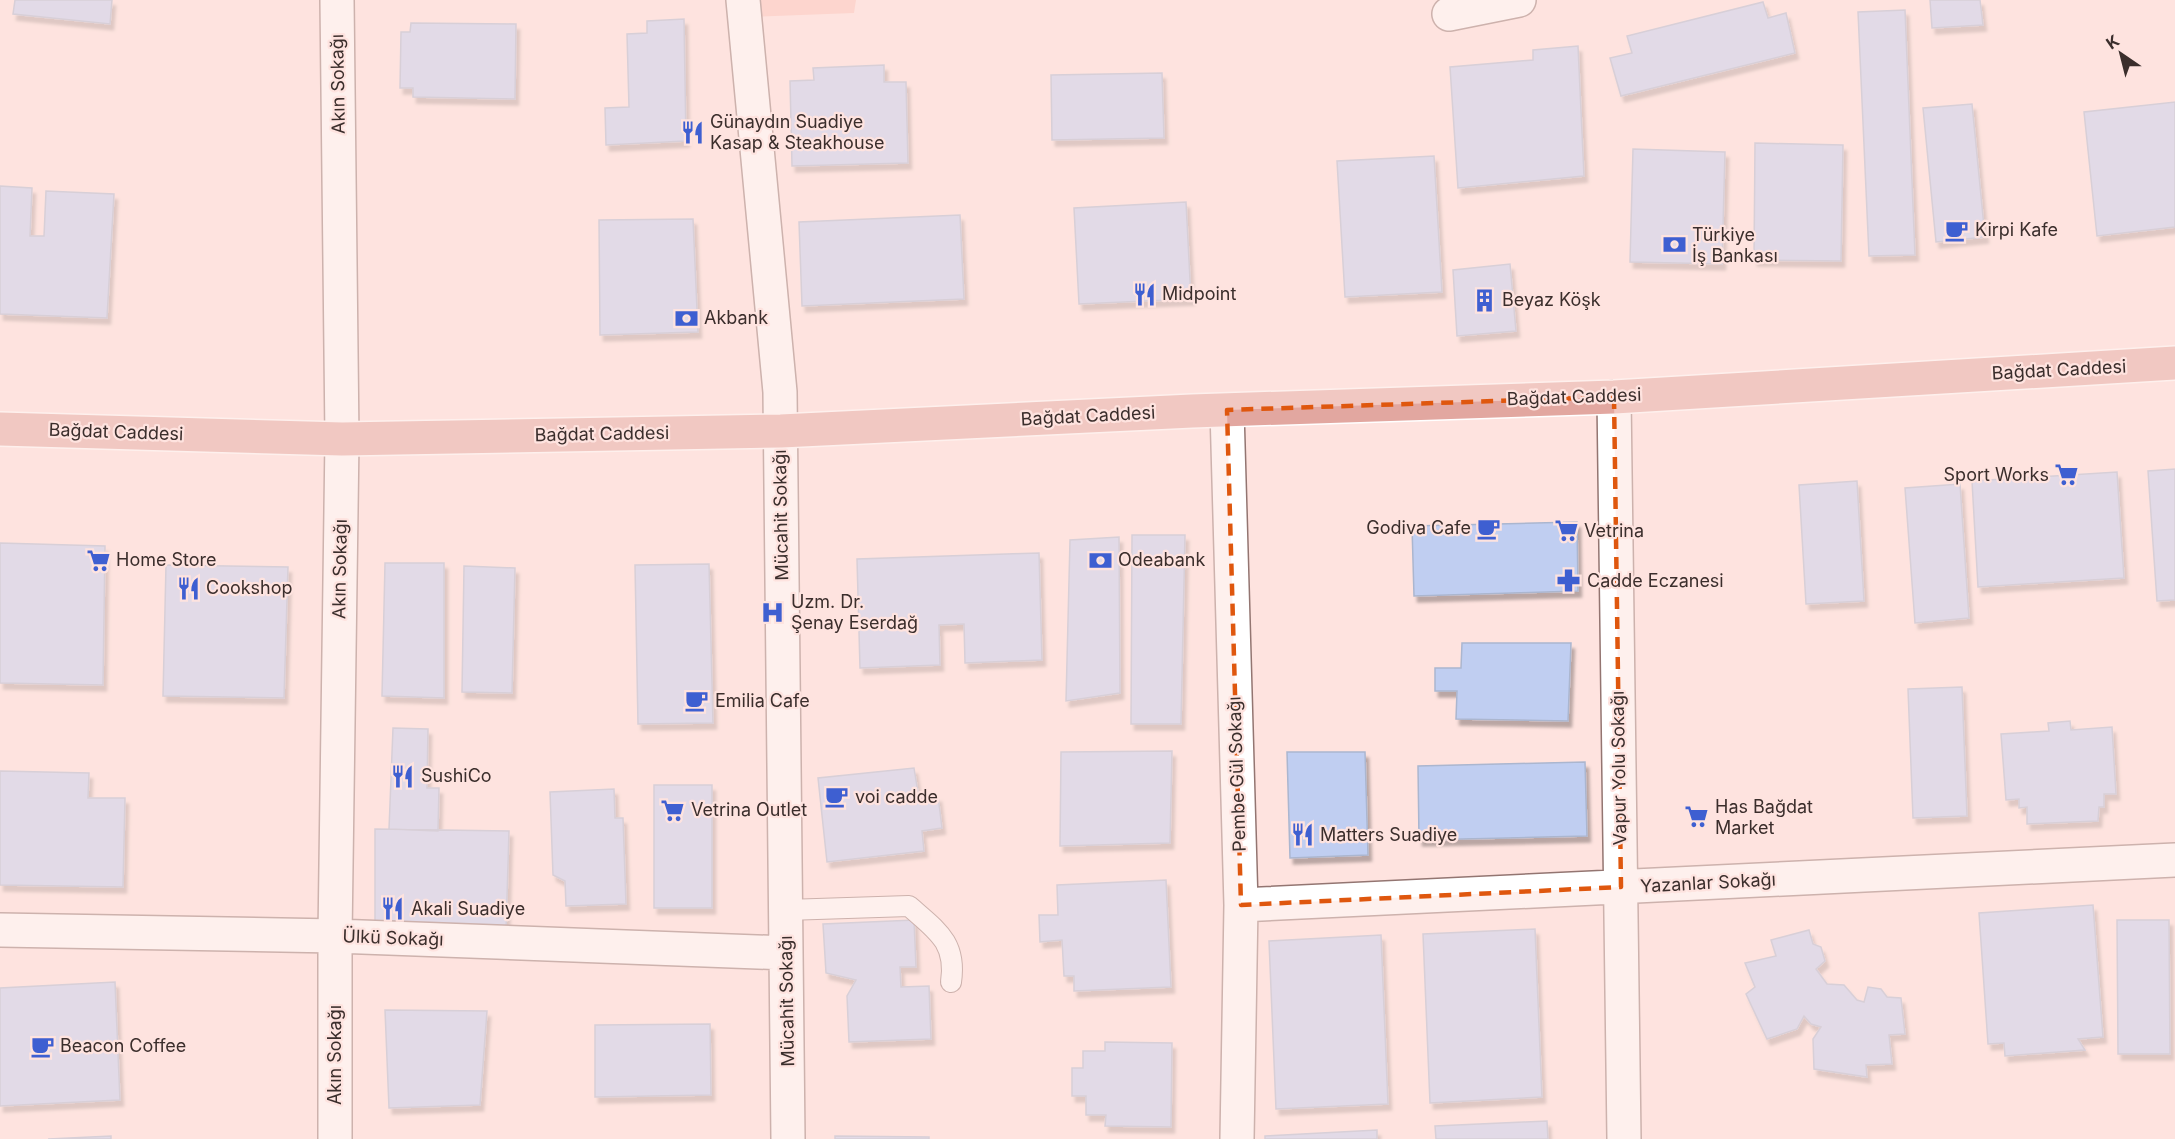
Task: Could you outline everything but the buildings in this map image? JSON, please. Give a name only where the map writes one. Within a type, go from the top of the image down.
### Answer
[{"type":"main road","name":"Bağdat Caddesi","points":[[0,429],[342,439],[781,431],[1227,410],[1614,397],[2175,363]]},
{"type":"street","name":"Akın Sokağı","points":[[335,1139],[335,936],[342,439],[337,0]]},
{"type":"street","name":"Mücahit Sokağı","points":[[743,0],[780,392],[789,1139]]},
{"type":"street","points":[[1449,14],[1519,0]]},
{"type":"street","name":"Vapur Yolu Sokağı","points":[[1614,397],[1624,1139]]},
{"type":"street","name":"Pembe Gül Sokağı","points":[[1227,410],[1240,905],[1237,1139]]},
{"type":"street","name":"Yazanlar Sokağı","points":[[1240,905],[2175,860]]},
{"type":"street","name":"Ülkü Sokağı","points":[[0,930],[335,936],[786,953]]},
{"type":"lane","points":[[786,910],[909,906],[945,938],[952,960],[951,982]]},
{"type":"highlighted area","points":[[1614,397],[1621,887],[1241,905],[1227,410]]},
{"type":"shaded area","points":[[752,0],[856,0],[854,13],[752,17]]},
{"type":"place","name":"Günaydın Suadiye Kasap & Steakhouse","points":[[692,132]]},
{"type":"place","name":"Kirpi Kafe","points":[[1957,230]]},
{"type":"place","name":"Türkiye İş Bankası","points":[[1674,245]]},
{"type":"place","name":"Midpoint","points":[[1144,294]]},
{"type":"place","name":"Beyaz Köşk","points":[[1484,300]]},
{"type":"place","name":"Akbank","points":[[686,318]]},
{"type":"place","name":"Sport Works","points":[[2067,475]]},
{"type":"place","name":"Godiva Cafe","points":[[1489,528]]},
{"type":"place","name":"Vetrina","points":[[1566,531]]},
{"type":"place","name":"Home Store","points":[[98,560]]},
{"type":"place","name":"Odeabank","points":[[1100,560]]},
{"type":"place","name":"Cadde Eczanesi","points":[[1569,581]]},
{"type":"place","name":"Cookshop","points":[[188,588]]},
{"type":"place","name":"Uzm. Dr. Şenay Eserdağ","points":[[773,612]]},
{"type":"place","name":"Emilia Cafe","points":[[697,701]]},
{"type":"place","name":"SushiCo","points":[[403,776]]},
{"type":"place","name":"voi cadde","points":[[837,797]]},
{"type":"place","name":"Vetrina Outlet","points":[[673,810]]},
{"type":"place","name":"Has Bağdat Market","points":[[1697,817]]},
{"type":"place","name":"Matters Suadiye","points":[[1302,835]]},
{"type":"place","name":"Akali Suadiye","points":[[393,909]]},
{"type":"place","name":"Beacon Coffee","points":[[42,1046]]}]
